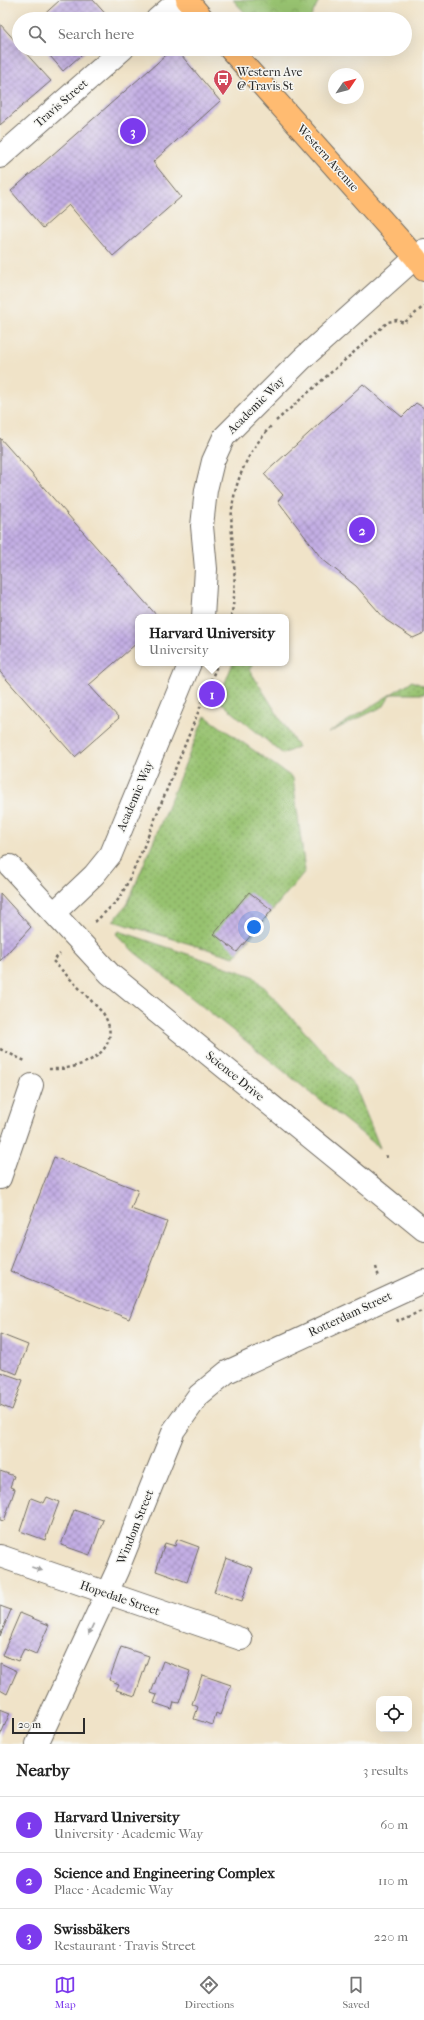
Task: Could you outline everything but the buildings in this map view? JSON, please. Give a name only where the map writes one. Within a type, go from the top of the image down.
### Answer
[{"type":"main road","points":[[187,0],[197,12]]},
{"type":"main road","name":"Western Avenue","points":[[236,56],[421,259]]},
{"type":"street","points":[[165,12],[179,0]]},
{"type":"street","name":"Travis Street","points":[[0,157],[115,56]]},
{"type":"street","name":"Academic Way","points":[[203,614],[206,569],[202,526],[206,490],[213,461],[224,437],[302,359],[421,259]]},
{"type":"street","name":"Academic Way","points":[[54,913],[94,875],[111,854],[189,666]]},
{"type":"street","name":"Science Drive","points":[[10,866],[110,974],[424,1230]]},
{"type":"street","points":[[0,1178],[36,1072]]},
{"type":"street","name":"Rotterdam Street","points":[[276,1348],[424,1280]]},
{"type":"street","name":"Windom Street","points":[[37,1744],[106,1593],[168,1444],[182,1416],[199,1395],[227,1372],[276,1348]]},
{"type":"street","name":"Hopedale Street","points":[[0,1556],[241,1639]]},
{"type":"path","points":[[231,614],[235,585],[232,506],[238,481],[250,453],[273,424],[388,322],[397,320],[404,323],[424,306]]},
{"type":"path","points":[[102,916],[118,900],[142,851],[217,666]]},
{"type":"path","points":[[203,701],[210,705]]},
{"type":"path","points":[[0,1048],[36,1072],[69,1069],[87,1063],[103,1049],[111,1034],[109,1023],[104,1013],[53,961]]},
{"type":"path","points":[[385,1157],[389,1156]]},
{"type":"path","points":[[398,1321],[424,1310]]},
{"type":"green space","points":[[233,0],[319,0],[313,12],[244,12]]},
{"type":"green space","points":[[232,666],[253,666],[249,669],[298,747],[283,754],[218,700]]},
{"type":"green space","points":[[412,681],[424,686],[424,694],[391,694]]},
{"type":"green space","points":[[391,694],[384,706],[328,733]]},
{"type":"green space","points":[[205,716],[293,778],[305,871],[234,957],[113,921],[127,905]]},
{"type":"green space","points":[[119,931],[253,976],[355,1086],[380,1148],[133,951],[116,934]]},
{"type":"place","name":"Western Ave @ Travis St","points":[[223,96]]},
{"type":"place","name":"Swissbäkers","points":[[133,131]]},
{"type":"place","name":"Science and Engineering Complex","points":[[362,530]]},
{"type":"place","name":"Harvard University","points":[[212,694]]}]
